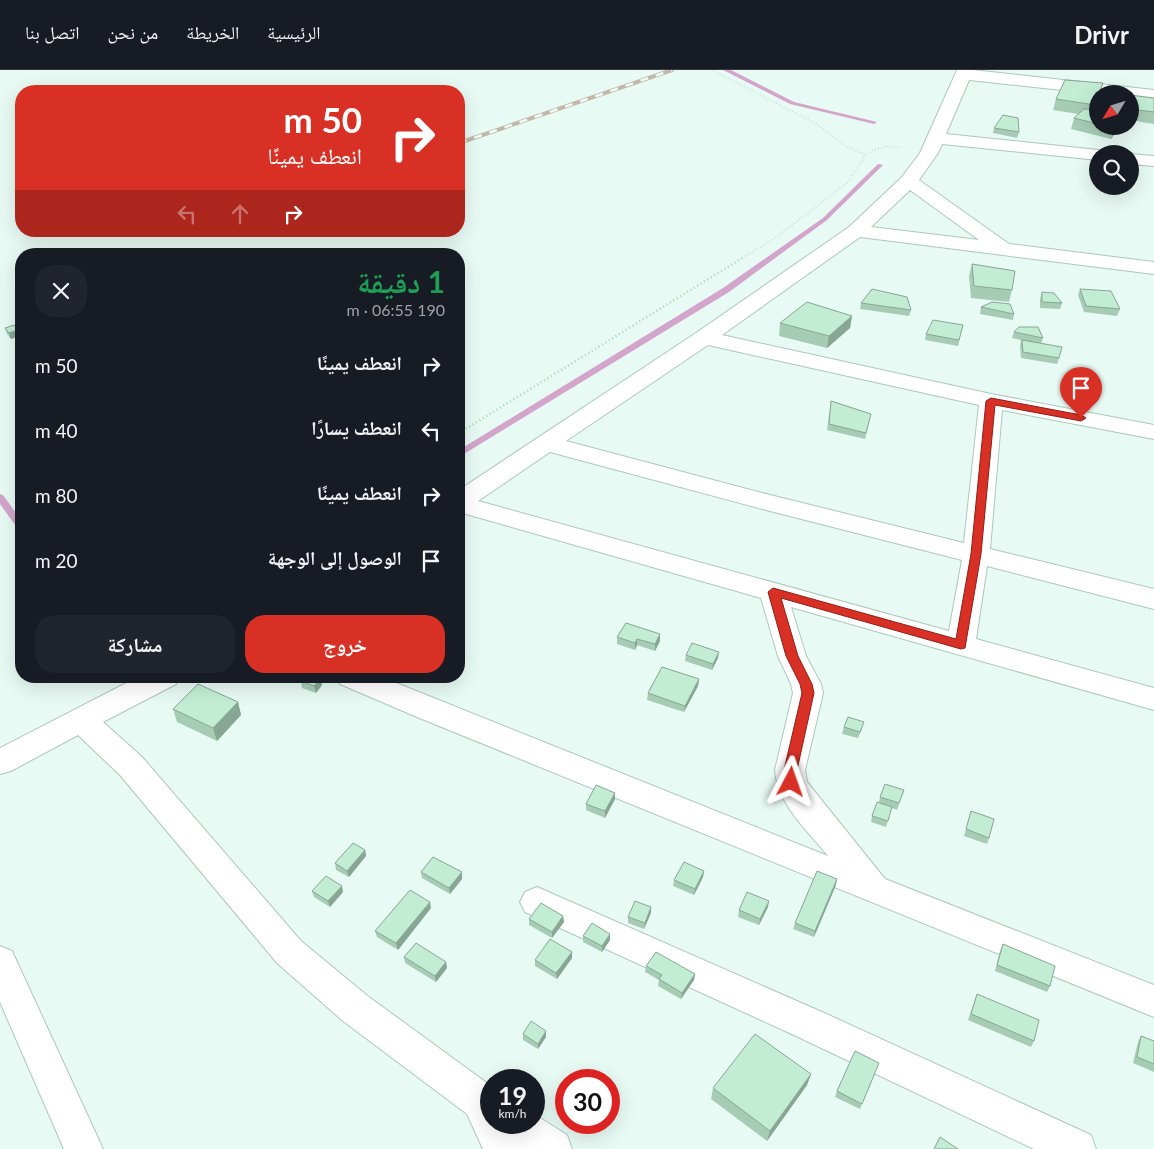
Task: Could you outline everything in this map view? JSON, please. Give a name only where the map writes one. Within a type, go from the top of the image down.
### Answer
[{"type":"street","points":[[465,499],[545,443],[704,338],[856,231],[910,182],[932,145],[964,72],[1154,96]]},
{"type":"street","points":[[932,145],[1089,154]]},
{"type":"street","points":[[1139,160],[1154,161]]},
{"type":"street","points":[[910,182],[1004,249]]},
{"type":"street","points":[[856,231],[1154,268]]},
{"type":"street","points":[[704,338],[991,401],[1154,432]]},
{"type":"street","points":[[961,645],[976,554],[991,401]]},
{"type":"street","points":[[545,443],[770,503],[1154,599]]},
{"type":"street","points":[[465,505],[1154,699]]},
{"type":"street","points":[[773,592],[792,656],[806,684],[808,693],[790,770],[791,782],[796,793],[874,889]]},
{"type":"street","points":[[0,762],[152,683]]},
{"type":"street","points":[[366,683],[1154,1001]]},
{"type":"street","points":[[81,720],[131,766],[289,952],[356,1010],[480,1101]]},
{"type":"street","points":[[537,902],[809,1024],[1077,1149]]},
{"type":"street","points":[[0,962],[84,1149]]},
{"type":"street","points":[[497,1134],[503,1149]]},
{"type":"street","points":[[530,1134],[553,1149]]},
{"type":"path","points":[[712,70],[818,125],[844,145],[866,155]]},
{"type":"path","points":[[465,429],[775,238],[846,183],[866,155],[873,150],[889,146],[932,145]]},
{"type":"building","points":[[1065,80],[1103,83],[1102,85],[1089,85],[1089,104],[1056,99]]},
{"type":"building","points":[[1139,96],[1154,98],[1154,112],[1139,110]]},
{"type":"building","points":[[1084,109],[1089,109],[1089,122],[1074,118]]},
{"type":"building","points":[[1003,115],[1018,118],[1019,132],[994,128]]},
{"type":"building","points":[[972,264],[1015,271],[1012,290],[974,286]]},
{"type":"building","points":[[872,289],[907,297],[911,310],[861,303]]},
{"type":"building","points":[[1080,289],[1111,291],[1120,309],[1086,306]]},
{"type":"building","points":[[1042,292],[1054,293],[1062,303],[1042,302]]},
{"type":"building","points":[[807,302],[852,316],[829,336],[780,323]]},
{"type":"building","points":[[992,302],[1010,304],[1014,314],[981,307]]},
{"type":"building","points":[[933,320],[963,325],[959,340],[926,334]]},
{"type":"building","points":[[14,325],[15,331],[9,333],[5,328]]},
{"type":"building","points":[[1019,327],[1038,327],[1043,338],[1014,332]]},
{"type":"building","points":[[1022,340],[1062,347],[1059,358],[1023,352]]},
{"type":"building","points":[[831,401],[871,414],[866,433],[829,424]]},
{"type":"building","points":[[626,623],[660,634],[655,644],[637,639],[635,643],[617,637]]},
{"type":"building","points":[[692,643],[719,652],[713,664],[686,655]]},
{"type":"building","points":[[662,667],[699,679],[685,706],[648,693]]},
{"type":"building","points":[[306,683],[317,683],[314,686]]},
{"type":"building","points":[[198,684],[238,702],[213,728],[173,709]]},
{"type":"building","points":[[848,717],[864,722],[860,732],[844,727]]},
{"type":"building","points":[[885,784],[904,790],[899,803],[880,797]]},
{"type":"building","points":[[596,785],[615,793],[605,811],[586,804]]},
{"type":"building","points":[[877,802],[892,807],[888,821],[872,816]]},
{"type":"building","points":[[971,811],[994,819],[989,838],[966,829]]},
{"type":"building","points":[[353,843],[365,850],[347,871],[335,863]]},
{"type":"building","points":[[433,857],[462,872],[449,888],[421,872]]},
{"type":"building","points":[[684,862],[704,871],[695,889],[674,880]]},
{"type":"building","points":[[817,871],[837,879],[815,931],[795,923]]},
{"type":"building","points":[[326,876],[342,886],[328,901],[312,891]]},
{"type":"building","points":[[410,890],[430,902],[396,943],[375,931]]},
{"type":"building","points":[[747,892],[769,901],[760,919],[739,910]]},
{"type":"building","points":[[635,901],[651,907],[645,923],[628,917]]},
{"type":"building","points":[[541,903],[563,916],[552,932],[529,919]]},
{"type":"building","points":[[592,923],[610,934],[602,946],[583,936]]},
{"type":"building","points":[[550,939],[572,952],[556,973],[535,960]]},
{"type":"building","points":[[416,943],[446,962],[435,976],[404,957]]},
{"type":"building","points":[[1003,944],[1055,966],[1050,986],[997,965]]},
{"type":"building","points":[[656,952],[695,974],[682,993],[659,979],[662,975],[646,966]]},
{"type":"building","points":[[977,994],[1039,1020],[1034,1041],[971,1014]]},
{"type":"building","points":[[531,1021],[546,1031],[538,1044],[523,1034]]},
{"type":"building","points":[[755,1034],[811,1074],[770,1131],[713,1088]]},
{"type":"building","points":[[1141,1036],[1154,1041],[1154,1064],[1137,1057]]},
{"type":"building","points":[[855,1051],[879,1063],[862,1104],[837,1091]]},
{"type":"building","points":[[940,1137],[958,1149],[934,1149]]},
{"type":"waterway","points":[[726,70],[792,103],[874,122]]},
{"type":"waterway","points":[[465,450],[726,290],[825,219],[880,165]]},
{"type":"waterway","points":[[0,497],[15,518]]},
{"type":"railway","points":[[465,141],[672,70]]},
{"type":"route","points":[[791,782],[790,770],[808,693],[806,684],[792,656],[773,592],[961,645],[976,554],[991,401],[1081,418]]}]
